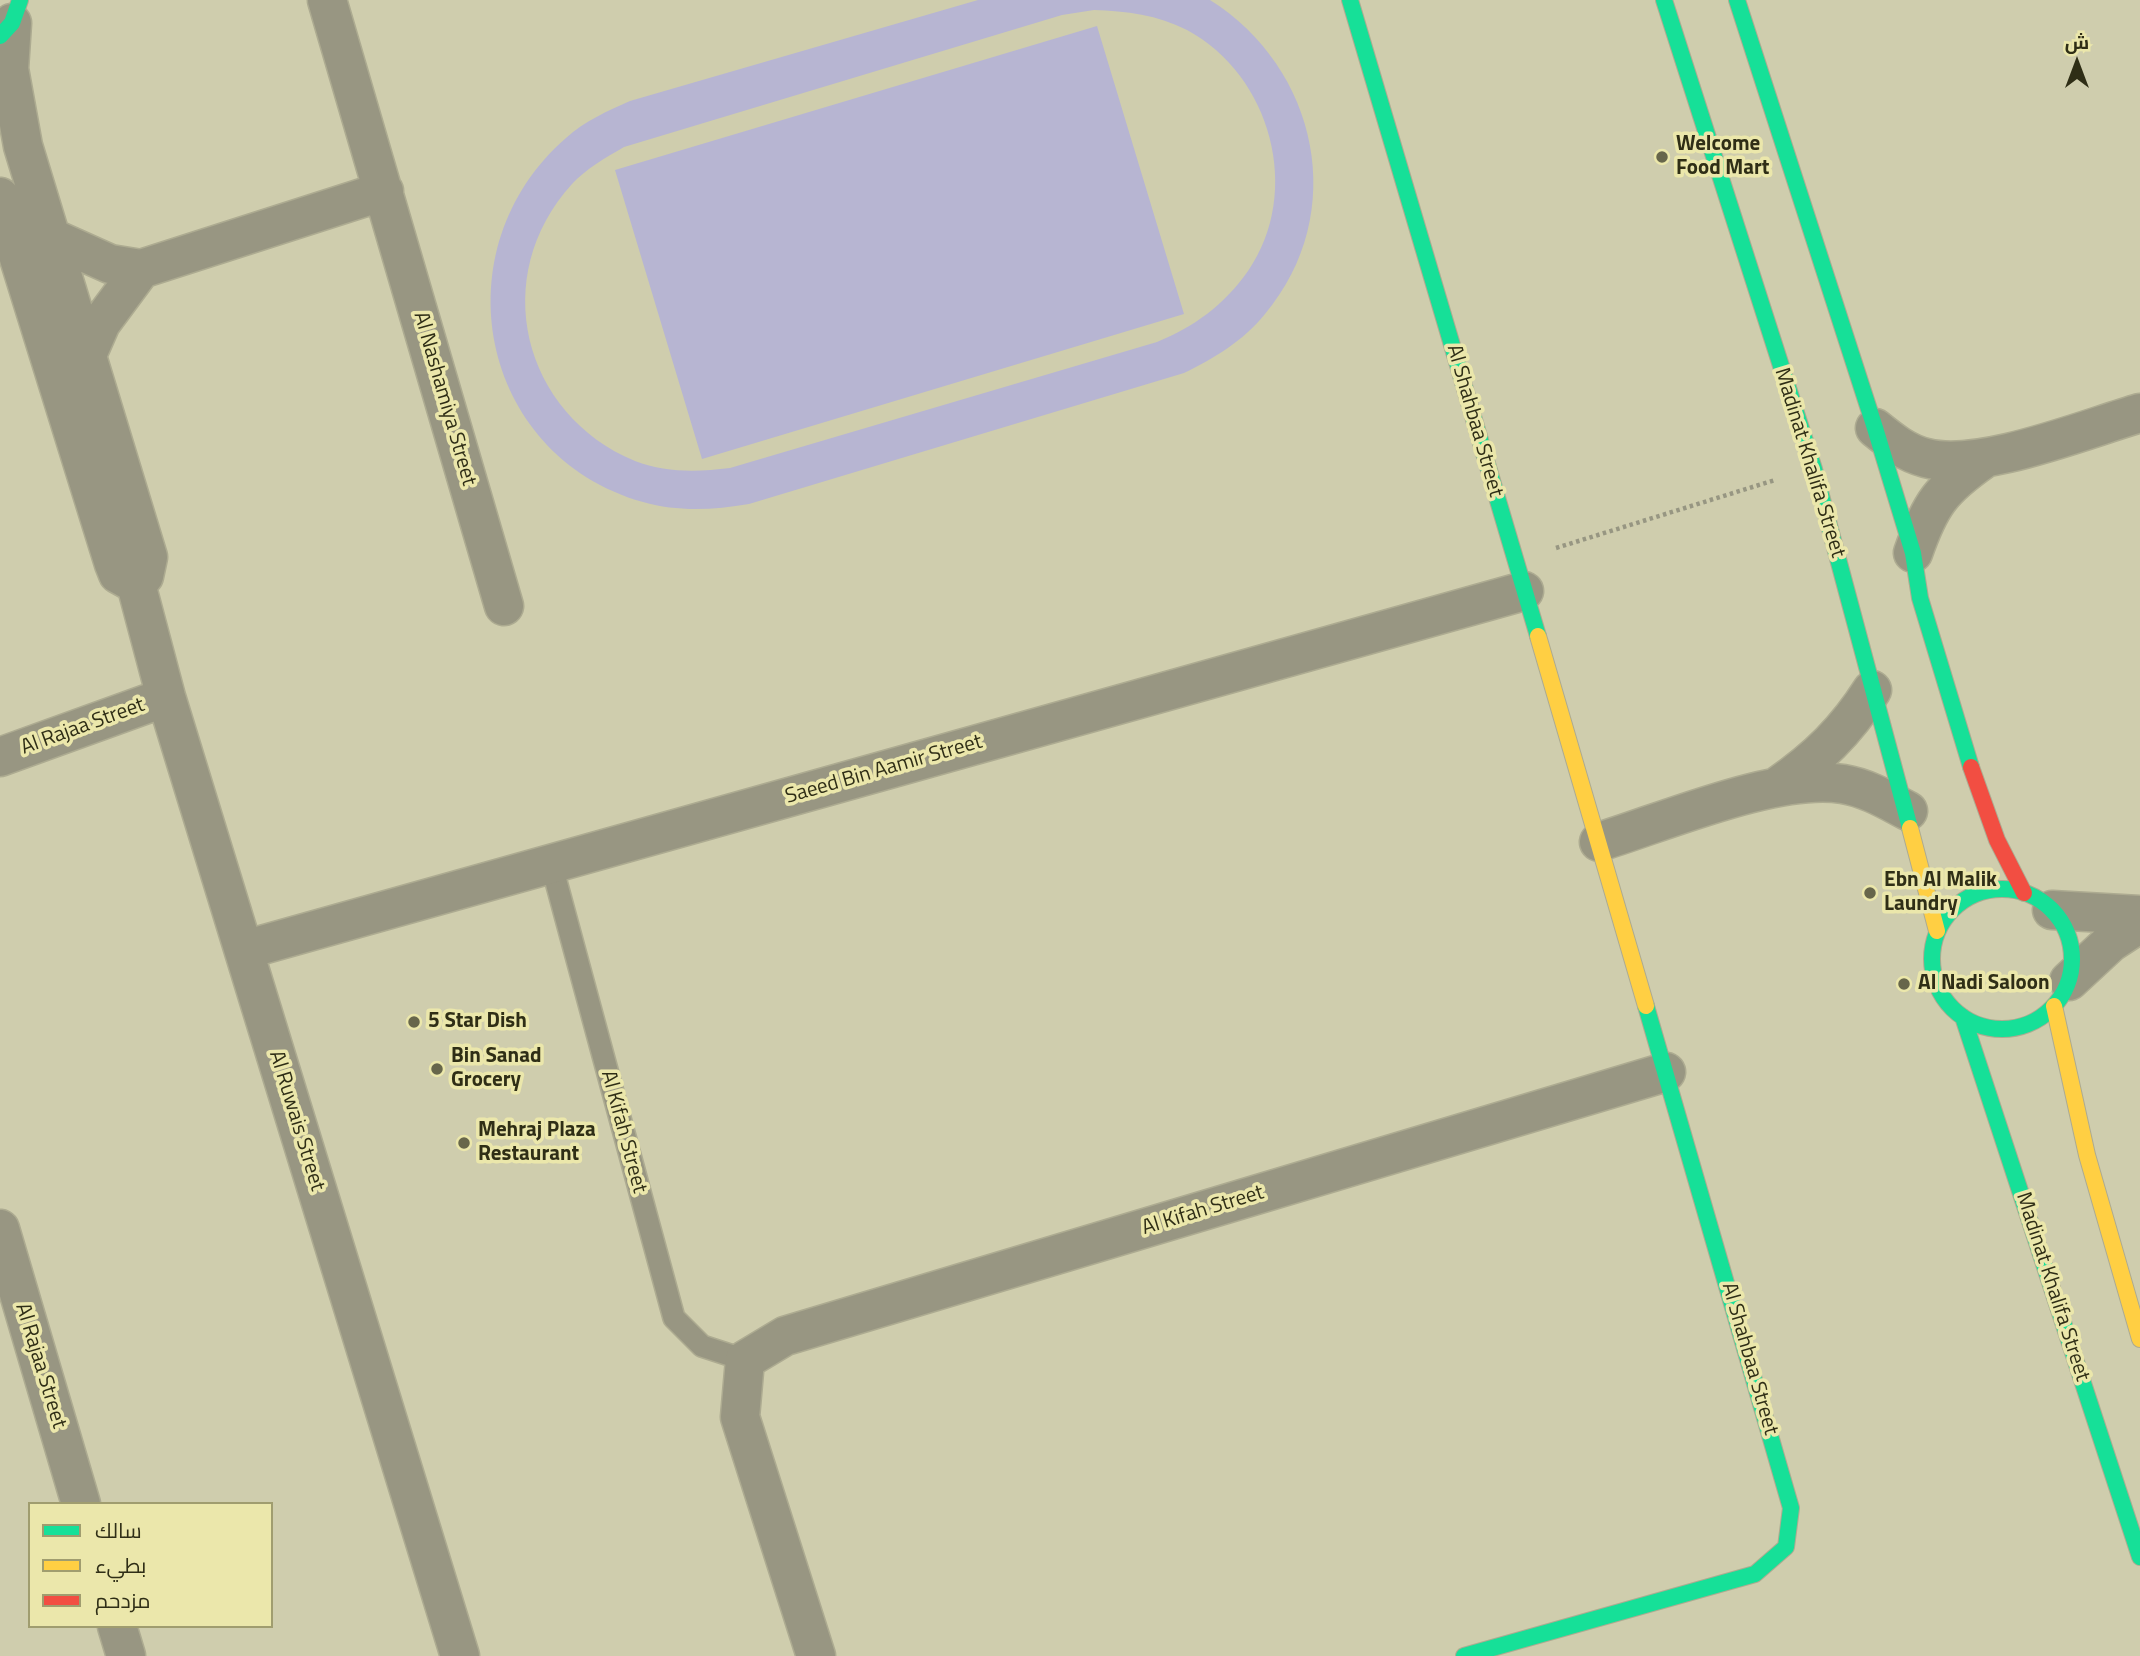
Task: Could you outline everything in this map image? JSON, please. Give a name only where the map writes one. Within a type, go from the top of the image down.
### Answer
[{"type":"street","name":"Al Nashamiya Street","points":[[327,0],[504,606]]},
{"type":"street","name":"Al Shahbaa Street","points":[[1350,0],[1599,842],[1791,1508],[1786,1547],[1755,1574],[1464,1656]]},
{"type":"street","name":"Madinat Khalifa Street","points":[[1664,0],[1814,469],[1872,690],[1908,811],[1937,931]]},
{"type":"street","points":[[1737,0],[1875,428],[1913,553],[1920,598],[1977,785],[1997,840],[2038,902],[2070,943],[2061,994],[2087,1155],[2140,1339]]},
{"type":"street","points":[[0,197],[114,564],[118,574],[136,584],[144,576],[148,557],[23,146],[9,69],[11,20]]},
{"type":"street","points":[[52,238],[110,264],[141,269],[384,191]]},
{"type":"street","points":[[87,355],[101,323],[119,294],[141,269]]},
{"type":"street","points":[[1875,428],[1898,446],[1925,458],[1954,462],[1984,459],[2140,413]]},
{"type":"street","points":[[1913,553],[1926,515],[1951,483],[1984,459]]},
{"type":"street","name":"Saeed Bin Aamir Street","points":[[244,950],[551,863],[1520,575]]},
{"type":"street","name":"Al Ruwais Street","points":[[136,584],[166,697],[460,1656]]},
{"type":"street","points":[[1778,786],[1831,746],[1852,721],[1872,690]]},
{"type":"street","name":"Al Rajaa Street","points":[[0,757],[166,697]]},
{"type":"street","points":[[1599,842],[1778,786],[1810,781],[1844,784],[1876,793],[1908,811]]},
{"type":"street","points":[[2140,915],[2038,902],[1990,890],[1973,895],[1946,917],[1937,931],[1932,950],[1932,969],[1937,988],[1948,1004],[1963,1017],[1986,1027],[2011,1029],[2034,1021],[2110,943],[2140,923]]},
{"type":"street","name":"Madinat Khalifa Street","points":[[1963,1017],[2140,1557]]},
{"type":"street","name":"Al Kifah Street","points":[[745,1360],[785,1336],[1666,1072]]},
{"type":"street","name":"Al Rajaa Street","points":[[0,1229],[10,1300],[80,1502]]},
{"type":"street","points":[[745,1360],[740,1417],[816,1656]]},
{"type":"street","points":[[118,1628],[126,1656]]},
{"type":"lane","name":"Al Kifah Street","points":[[551,863],[674,1318],[702,1346],[745,1360]]},
{"type":"path","points":[[1520,575],[1814,469]]},
{"type":"shaded area","points":[[978,0],[1210,0],[1247,29],[1276,64],[1297,103],[1310,145],[1313,188],[1307,232],[1291,274],[1265,314],[1228,348],[1184,373],[749,504],[696,509],[656,505],[643,502],[587,477],[544,441],[513,395],[495,344],[491,289],[501,235],[526,183],[573,132],[596,117],[630,101]],"holes":[[[1094,10],[1142,15],[1187,30],[1216,50],[1240,76],[1258,105],[1270,138],[1275,172],[1273,206],[1265,240],[1239,283],[1207,314],[1157,342],[730,468],[682,470],[658,468],[635,461],[596,439],[566,411],[543,377],[530,339],[525,300],[531,259],[546,220],[572,184],[590,169],[624,147],[1062,15]]]},
{"type":"shaded area","points":[[1097,26],[1184,314],[702,459],[615,170]]},
{"type":"traffic: fast","points":[[0,36],[12,23],[20,0]]},
{"type":"traffic: fast","points":[[1350,0],[1538,636]]},
{"type":"traffic: fast","points":[[1664,0],[1814,469],[1910,828]]},
{"type":"traffic: fast","points":[[1737,0],[1875,428],[1913,553],[1920,598],[1971,767]]},
{"type":"traffic: fast","points":[[2002,889],[2029,895],[2051,910],[2066,932],[2072,959],[2066,986],[2051,1008],[2029,1023],[2002,1029],[1975,1023],[1953,1008],[1938,986],[1932,959],[1938,932],[1953,910],[1975,895],[2002,889]]},
{"type":"traffic: fast","points":[[1464,1656],[1755,1574],[1786,1547],[1791,1508],[1646,1006]]},
{"type":"traffic: fast","points":[[1963,1017],[2140,1557]]},
{"type":"traffic: slow","points":[[1538,636],[1646,1006]]},
{"type":"traffic: slow","points":[[1910,828],[1937,931]]},
{"type":"traffic: slow","points":[[2054,1006],[2087,1155],[2140,1339]]},
{"type":"traffic: jam","points":[[1971,767],[1997,840],[2024,893]]},
{"type":"place","name":"Welcome Food Mart","points":[[1662,157]]},
{"type":"place","name":"Ebn Al Malik Laundry","points":[[1870,893]]},
{"type":"place","name":"Al Nadi Saloon","points":[[1904,984]]},
{"type":"place","name":"5 Star Dish","points":[[414,1022]]},
{"type":"place","name":"Bin Sanad Grocery","points":[[437,1069]]},
{"type":"place","name":"Mehraj Plaza Restaurant","points":[[464,1143]]}]
